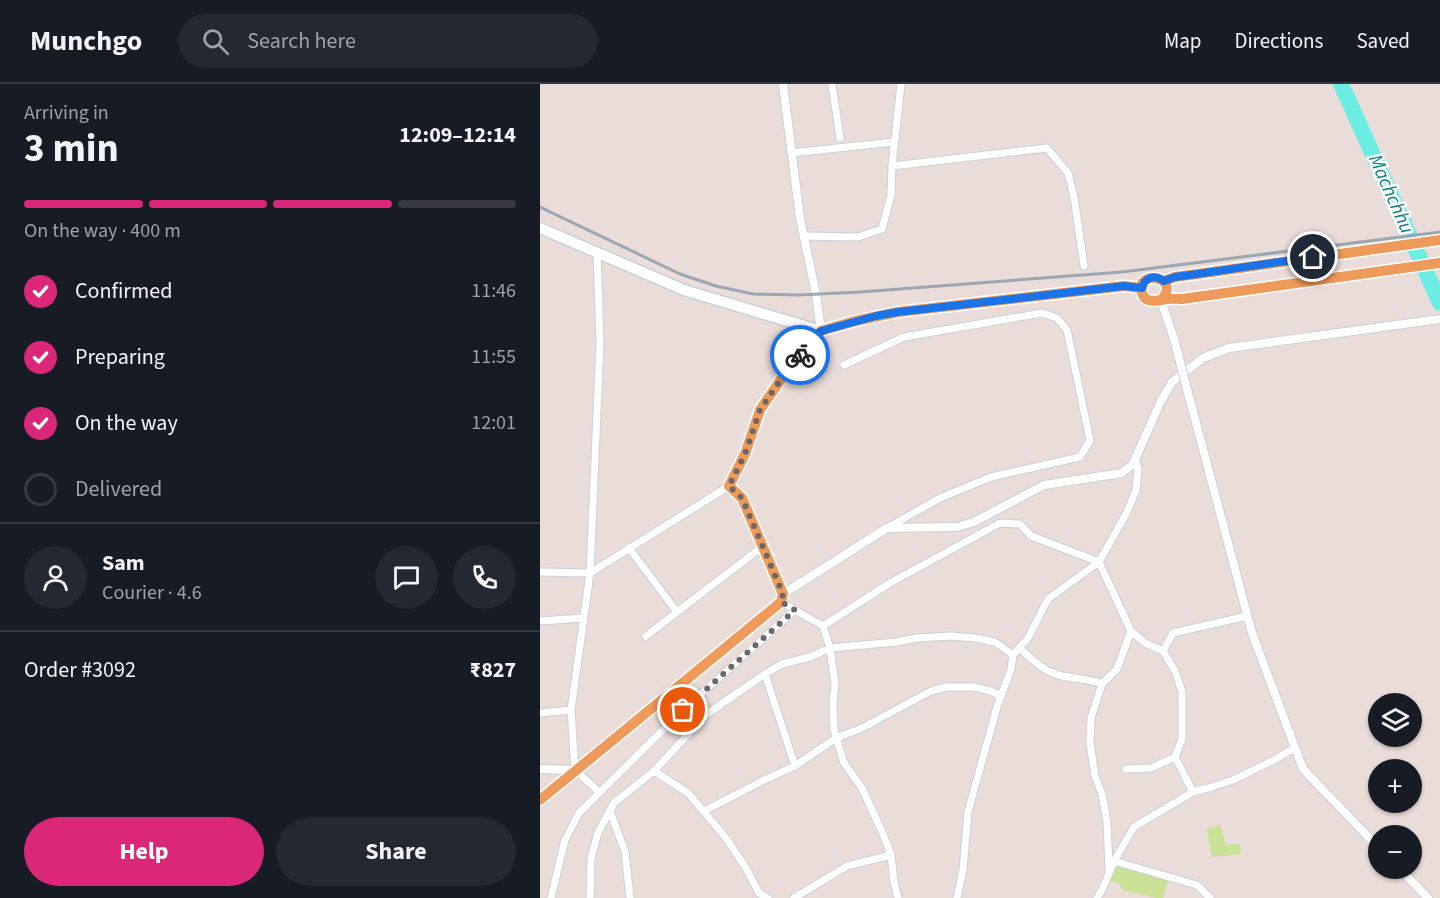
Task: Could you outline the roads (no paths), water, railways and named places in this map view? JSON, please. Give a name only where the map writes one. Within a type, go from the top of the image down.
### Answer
[{"type":"main road","points":[[540,228],[684,290],[821,331]]},
{"type":"main road","points":[[1164,281],[1175,277],[1440,240]]},
{"type":"main road","points":[[1161,300],[1166,293],[1164,281],[1157,277],[1149,278],[1143,284],[1143,296],[1149,301],[1158,302],[1440,263]]},
{"type":"main road","points":[[540,800],[782,598],[742,498],[729,486],[745,454],[760,410],[788,369],[821,331],[898,312],[1124,286],[1142,288]]},
{"type":"street","points":[[783,84],[800,218],[816,294],[821,331]]},
{"type":"street","points":[[832,84],[840,138]]},
{"type":"street","points":[[803,236],[858,237],[882,229],[891,195],[901,84]]},
{"type":"street","points":[[791,153],[894,142]]},
{"type":"street","points":[[892,166],[1047,148],[1068,173],[1074,197],[1084,266]]},
{"type":"street","points":[[575,770],[571,710],[590,573],[600,344],[597,252]]},
{"type":"street","points":[[1161,300],[1252,633],[1294,747],[1303,769],[1368,837]]},
{"type":"street","points":[[844,365],[904,337],[1042,313],[1057,318],[1067,330],[1090,440],[1080,457],[991,477],[940,498],[887,528],[782,598],[795,610],[823,626],[830,648],[835,684],[833,704],[836,738],[844,763],[865,795],[883,834],[891,855],[898,898]]},
{"type":"street","points":[[887,528],[957,527],[974,522],[1044,485],[1122,473],[1133,464],[1172,382],[1203,358],[1229,348],[1440,318]]},
{"type":"street","points":[[957,898],[963,870],[968,812],[1001,696],[1011,669],[1013,655],[1028,638],[1048,600],[1099,562],[1136,491],[1138,469],[1136,458]]},
{"type":"street","points":[[540,572],[590,573],[729,486]]},
{"type":"street","points":[[823,626],[890,583],[1000,523],[1020,524],[1031,536],[1099,562],[1131,631],[1145,643],[1163,651],[1175,671],[1182,692],[1182,739],[1175,757],[1151,768],[1126,769]]},
{"type":"street","points":[[646,636],[763,546]]},
{"type":"street","points":[[629,548],[677,612]]},
{"type":"street","points":[[551,898],[565,840],[579,813],[683,710],[795,610]]},
{"type":"street","points":[[1163,651],[1173,633],[1247,616]]},
{"type":"street","points":[[540,621],[584,618]]},
{"type":"street","points":[[1109,873],[1107,821],[1102,794],[1095,776],[1090,743],[1091,718],[1102,684],[1117,669],[1131,631]]},
{"type":"street","points":[[590,898],[591,858],[598,833],[614,803],[654,771],[707,714],[782,664],[810,657],[830,648],[950,636],[994,642],[1013,655]]},
{"type":"street","points":[[1019,648],[1049,672],[1102,684]]},
{"type":"street","points":[[765,674],[795,766]]},
{"type":"street","points":[[704,811],[795,766],[836,738],[862,728],[931,691],[946,687],[974,687],[1001,696]]},
{"type":"street","points":[[540,713],[571,710]]},
{"type":"street","points":[[1097,898],[1114,861],[1134,827],[1193,792],[1233,780],[1274,760],[1294,747]]},
{"type":"street","points":[[1175,757],[1193,792]]},
{"type":"street","points":[[540,769],[575,770],[599,792]]},
{"type":"street","points":[[654,771],[688,793],[726,838],[759,893],[768,898]]},
{"type":"street","points":[[610,811],[625,852],[630,898]]},
{"type":"street","points":[[794,898],[847,866],[891,855]]},
{"type":"street","points":[[1114,861],[1197,885],[1210,898]]},
{"type":"street","points":[[1410,879],[1428,898]]},
{"type":"waterway","name":"Machchhu","points":[[1341,84],[1440,303]]},
{"type":"railway","points":[[540,207],[680,274],[716,286],[753,294],[799,295],[860,292],[1122,272],[1440,232]]}]
